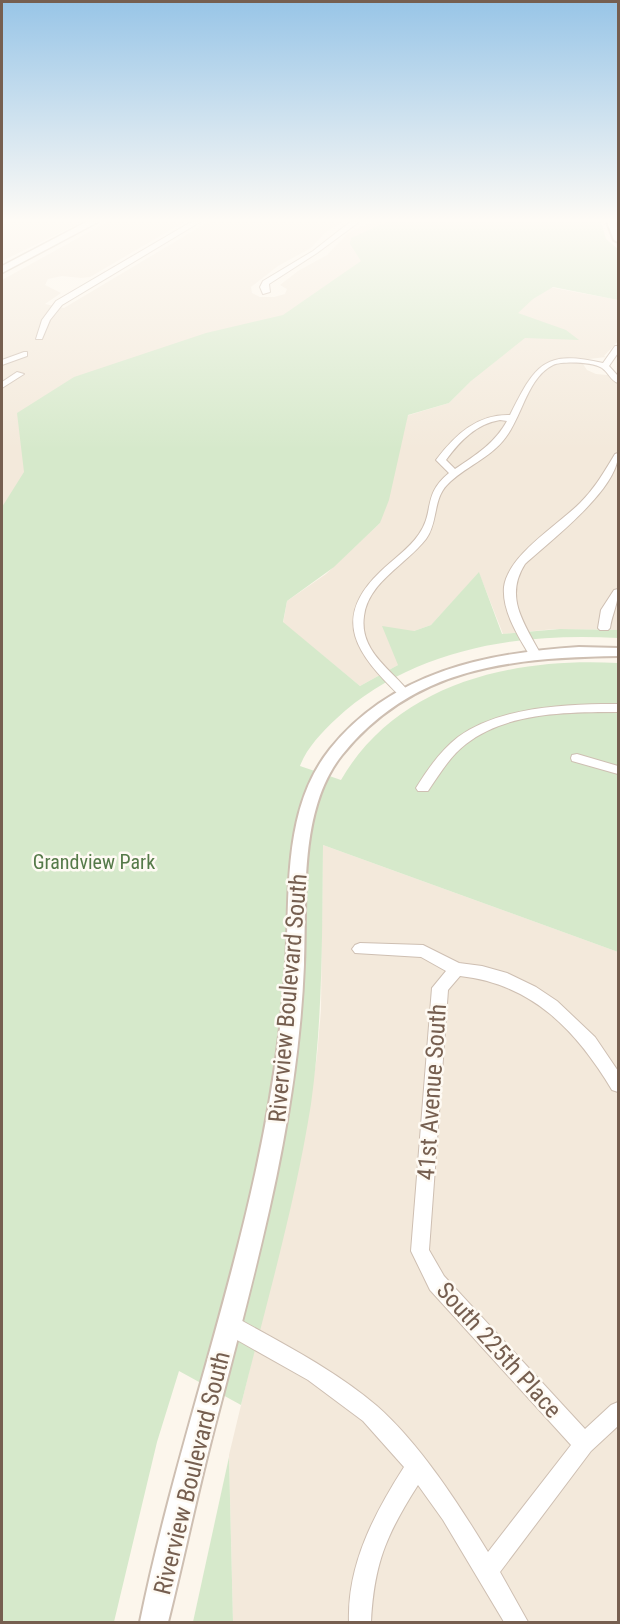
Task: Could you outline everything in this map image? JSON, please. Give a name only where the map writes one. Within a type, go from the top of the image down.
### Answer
[{"type":"street","points":[[39,337],[46,320],[59,303],[67,298]]},
{"type":"street","points":[[605,366],[618,348]]},
{"type":"street","points":[[3,367],[24,354]]},
{"type":"street","points":[[403,692],[381,670],[363,644],[358,626],[361,604],[378,580],[424,535],[431,520],[438,489],[495,445],[541,370],[549,364],[582,361],[605,366],[618,381]]},
{"type":"street","points":[[2,386],[20,374],[3,367]]},
{"type":"street","points":[[457,474],[448,469],[441,460],[460,435],[492,417],[511,418]]},
{"type":"street","points":[[534,653],[507,594],[513,574],[521,562],[613,476],[618,456]]},
{"type":"street","points":[[603,628],[607,610],[618,592]]},
{"type":"street","name":"Riverview Boulevard South","points":[[154,1623],[271,1154],[285,1076],[306,810],[320,776],[343,743],[378,708],[403,692],[458,669],[534,653],[618,652]]},
{"type":"street","points":[[423,788],[447,754],[463,739],[489,727],[554,710],[585,707],[618,708]]},
{"type":"street","points":[[577,758],[618,770]]},
{"type":"street","points":[[360,949],[423,951],[456,969],[474,969],[519,983],[546,1002],[590,1042],[618,1085]]},
{"type":"street","name":"41st Avenue South","points":[[420,1251],[440,988],[456,969]]},
{"type":"street","name":"South 225th Place","points":[[420,1251],[437,1283],[584,1444]]},
{"type":"street","points":[[230,1325],[315,1373],[370,1414],[417,1467],[452,1512],[517,1623]]},
{"type":"street","points":[[487,1571],[584,1444],[618,1412]]},
{"type":"street","points":[[360,1623],[362,1587],[371,1548],[391,1505],[417,1467]]},
{"type":"shaded area","points":[[2,298],[54,298],[45,304],[64,308],[81,298],[606,298],[618,300],[618,341],[604,356],[606,357],[589,359],[583,364],[587,370],[596,374],[618,376],[618,630],[555,629],[503,634],[479,573],[431,625],[414,631],[398,665],[360,686],[283,623],[287,601],[326,574],[380,523],[394,447],[406,416],[449,403],[513,338],[2,580]]},
{"type":"shaded area","points":[[323,845],[618,952],[618,1622],[233,1622],[229,1455],[301,1156],[317,1056],[321,1010]]},
{"type":"green space","name":"Grandview Park","points":[[308,298],[535,298],[518,313],[566,330],[579,340],[525,338],[471,381],[449,403],[408,415],[389,500],[380,523],[334,567],[287,601],[283,622],[360,686],[398,665],[382,626],[414,631],[431,625],[479,572],[502,634],[560,629],[618,630],[618,638],[543,638],[468,650],[432,661],[398,676],[366,695],[320,735],[306,753],[300,766],[341,780],[365,747],[393,720],[426,699],[461,683],[499,672],[538,665],[578,662],[618,663],[618,952],[323,845],[320,1007],[311,1104],[288,1217],[241,1405],[179,1371],[157,1442],[114,1622],[2,1622],[2,507],[24,472],[17,413],[74,377],[206,333],[283,315]]},
{"type":"green space","points":[[229,1457],[233,1622],[193,1622]]}]
